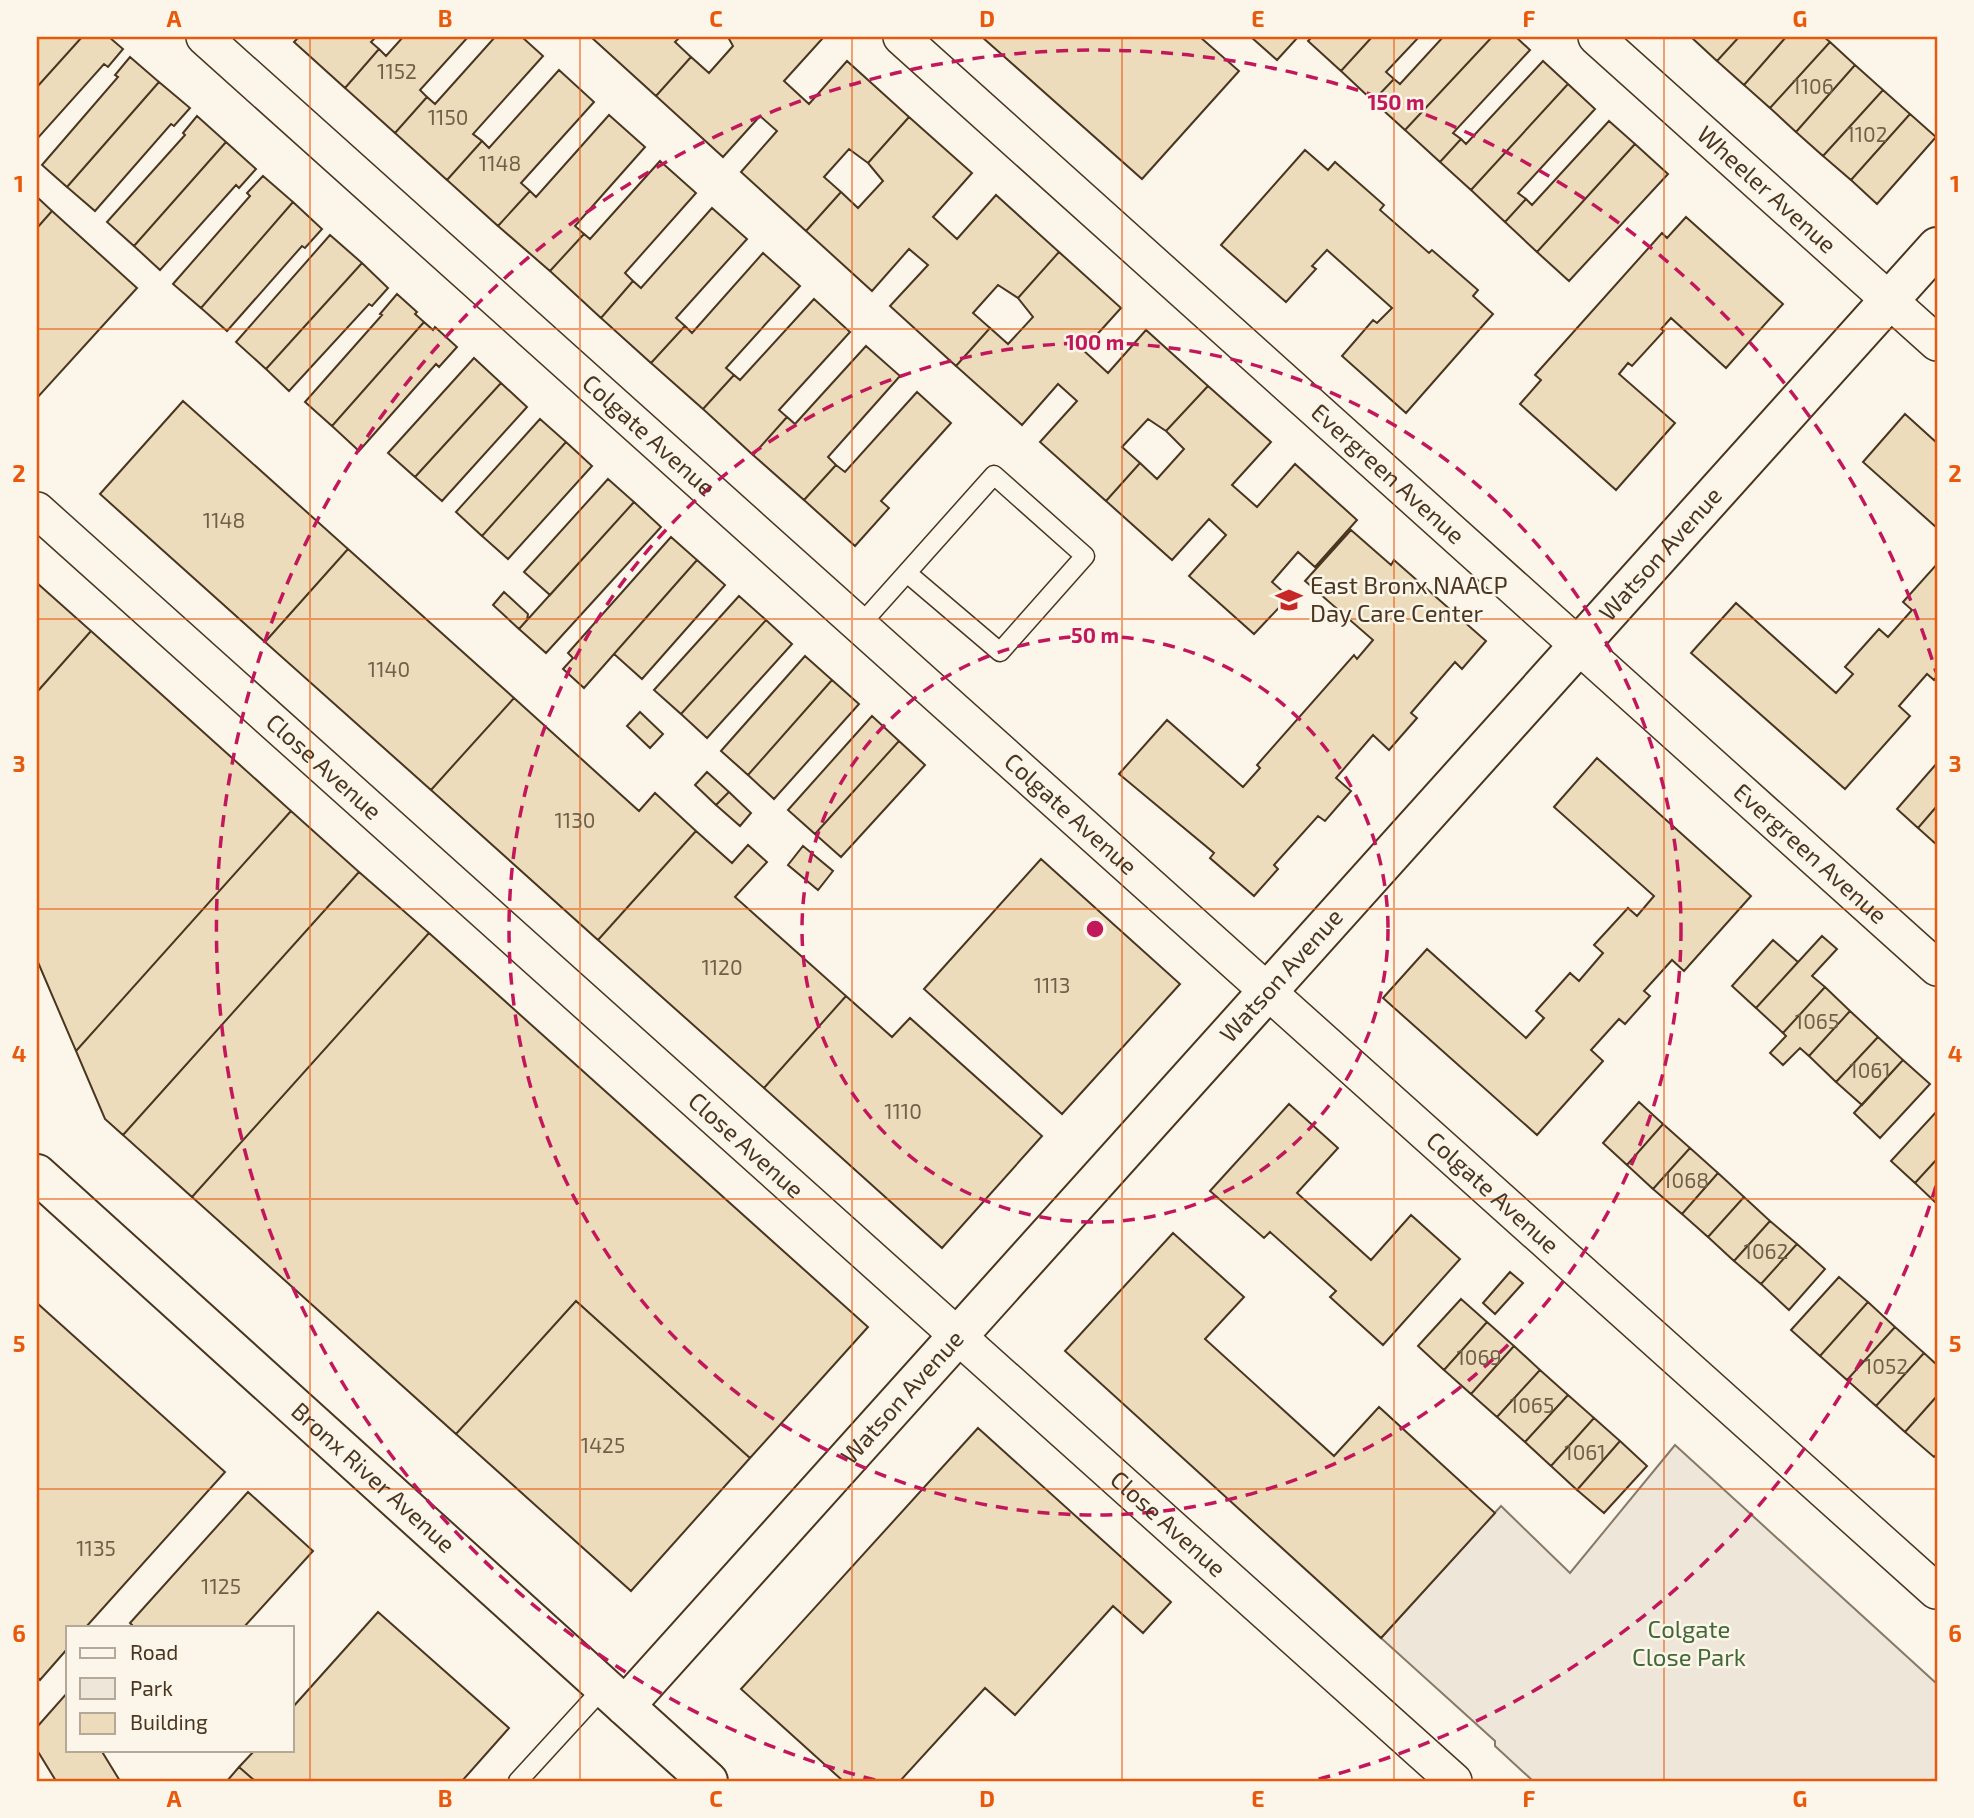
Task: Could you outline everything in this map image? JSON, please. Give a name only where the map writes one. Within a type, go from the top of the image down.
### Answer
[{"type":"street","name":"Colgate Avenue","points":[[204,37],[861,624],[1937,1595]]},
{"type":"street","name":"Evergreen Avenue","points":[[901,37],[1937,968]]},
{"type":"street","name":"Wheeler Avenue","points":[[1596,37],[1937,343]]},
{"type":"street","name":"Watson Avenue","points":[[614,1697],[959,1336],[1937,247]]},
{"type":"street","name":"Close Avenue","points":[[37,510],[1454,1781]]},
{"type":"street","name":"Bronx River Avenue","points":[[37,1174],[708,1781]]},
{"type":"lane","points":[[861,624],[907,572],[994,475],[1085,556],[1000,652],[907,572]]},
{"type":"lane","points":[[518,1781],[614,1697]]},
{"type":"green space","name":"Colgate Close Park","points":[[1675,1445],[1937,1684],[1937,1781],[1533,1781],[1495,1746],[1495,1741],[1381,1638],[1501,1506],[1570,1573]]},
{"type":"building","points":[[37,37],[82,37],[37,87]]},
{"type":"building","points":[[82,37],[109,37],[123,49],[108,67],[104,64],[37,139],[37,87]]},
{"type":"building","points":[[299,37],[376,37],[371,42],[379,49],[345,88],[294,42]]},
{"type":"building","points":[[403,37],[468,37],[420,90],[427,97],[395,133],[345,88],[379,49],[386,56]]},
{"type":"building","points":[[495,37],[522,37],[543,56],[473,134],[482,141],[447,180],[395,133],[427,97],[435,104]]},
{"type":"building","points":[[591,37],[680,37],[675,42],[691,57],[656,96]]},
{"type":"building","points":[[728,37],[820,37],[822,39],[784,81],[809,104],[847,61],[909,117],[868,163],[849,149],[824,177],[841,192],[806,231],[741,172],[777,131],[760,116],[723,157],[656,96],[691,57],[709,73],[733,46]]},
{"type":"building","points":[[982,37],[1200,37],[1239,71],[1142,179]]},
{"type":"building","points":[[1251,37],[1298,37],[1277,60]]},
{"type":"building","points":[[1312,37],[1372,37],[1341,71],[1308,41]]},
{"type":"building","points":[[1372,37],[1419,37],[1386,72],[1394,79],[1373,101],[1341,71]]},
{"type":"building","points":[[1443,37],[1492,37],[1405,130],[1373,101],[1394,79],[1400,84]]},
{"type":"building","points":[[1492,37],[1516,37],[1530,50],[1453,133],[1461,139],[1440,162],[1405,130]]},
{"type":"building","points":[[1691,37],[1739,37],[1717,61]]},
{"type":"building","points":[[1739,37],[1786,37],[1744,85],[1717,61]]},
{"type":"building","points":[[1786,37],[1824,37],[1830,42],[1770,108],[1744,85]]},
{"type":"building","points":[[1830,42],[1855,65],[1796,132],[1770,108]]},
{"type":"building","points":[[130,57],[159,82],[67,187],[42,165],[118,77],[115,75]]},
{"type":"building","points":[[1543,61],[1568,84],[1471,190],[1440,162],[1461,139],[1466,144]]},
{"type":"building","points":[[1855,65],[1883,90],[1823,156],[1796,132]]},
{"type":"building","points":[[559,70],[594,102],[521,183],[530,191],[498,226],[447,180],[482,141],[489,148]]},
{"type":"building","points":[[159,82],[190,108],[174,126],[171,124],[95,211],[67,187]]},
{"type":"building","points":[[1568,84],[1595,109],[1518,193],[1526,199],[1505,222],[1471,190]]},
{"type":"building","points":[[1883,90],[1910,114],[1851,180],[1823,156]]},
{"type":"building","points":[[1910,114],[1936,137],[1877,204],[1851,180]]},
{"type":"building","points":[[609,115],[645,147],[575,226],[584,234],[550,271],[498,226],[530,191],[536,197]]},
{"type":"building","points":[[197,116],[226,142],[134,246],[107,222],[185,135],[183,133]]},
{"type":"building","points":[[909,117],[972,173],[933,217],[957,239],[996,195],[1059,252],[1018,298],[998,285],[973,313],[990,328],[956,366],[890,306],[928,265],[909,249],[872,291],[806,231],[841,192],[858,208],[883,181],[868,163]]},
{"type":"building","points":[[1609,121],[1635,144],[1537,252],[1505,222],[1526,199],[1532,205]]},
{"type":"building","points":[[226,142],[256,169],[239,188],[236,185],[160,270],[134,246]]},
{"type":"building","points":[[1635,144],[1668,174],[1569,281],[1537,252]]},
{"type":"building","points":[[1305,150],[1328,170],[1335,162],[1384,205],[1380,210],[1429,253],[1432,250],[1478,290],[1473,296],[1493,314],[1406,413],[1342,356],[1373,320],[1377,323],[1392,308],[1327,250],[1312,266],[1316,269],[1286,302],[1221,245]]},
{"type":"building","points":[[660,161],[696,193],[625,273],[633,281],[601,318],[550,271],[584,234],[590,239]]},
{"type":"building","points":[[263,176],[293,202],[201,308],[173,284],[250,196],[247,193]]},
{"type":"building","points":[[37,197],[52,211],[37,228]]},
{"type":"building","points":[[293,202],[322,229],[305,248],[302,246],[227,331],[201,308]]},
{"type":"building","points":[[712,208],[747,239],[676,318],[685,326],[651,363],[601,318],[633,281],[641,288]]},
{"type":"building","points":[[52,211],[137,288],[37,398],[37,228]]},
{"type":"building","points":[[1686,217],[1783,304],[1726,368],[1671,318],[1661,329],[1664,331],[1632,366],[1628,363],[1619,374],[1675,423],[1616,490],[1520,404],[1541,380],[1535,375],[1662,233],[1667,238]]},
{"type":"building","points":[[330,235],[362,263],[266,369],[236,342]]},
{"type":"building","points":[[1059,252],[1121,308],[1083,350],[1108,373],[1146,330],[1208,386],[1166,431],[1148,419],[1122,447],[1140,463],[1106,501],[1040,442],[1077,401],[1058,384],[1022,425],[956,366],[990,328],[1008,344],[1033,317],[1018,298]]},
{"type":"building","points":[[763,253],[800,286],[726,368],[734,375],[703,409],[651,363],[685,326],[692,333]]},
{"type":"building","points":[[362,263],[388,288],[372,306],[369,304],[289,391],[266,369]]},
{"type":"building","points":[[397,294],[424,322],[332,426],[305,402],[382,315],[380,314]]},
{"type":"building","points":[[814,299],[850,332],[779,410],[787,417],[753,455],[703,409],[734,375],[740,380]]},
{"type":"building","points":[[424,322],[433,330],[435,327],[457,347],[439,367],[436,364],[359,451],[332,426]]},
{"type":"building","points":[[866,346],[900,376],[828,457],[836,465],[804,500],[753,455],[787,417],[795,424]]},
{"type":"building","points":[[474,358],[501,383],[415,477],[388,453]]},
{"type":"building","points":[[501,383],[527,407],[442,501],[415,477]]},
{"type":"building","points":[[1208,386],[1271,442],[1232,485],[1257,507],[1295,464],[1357,520],[1315,567],[1298,552],[1272,582],[1289,597],[1254,634],[1189,576],[1226,535],[1209,519],[1172,560],[1106,501],[1140,463],[1157,479],[1184,449],[1166,431]]},
{"type":"building","points":[[917,392],[951,423],[881,501],[889,508],[855,546],[804,500],[836,465],[845,472]]},
{"type":"building","points":[[183,401],[348,549],[265,642],[100,494]]},
{"type":"building","points":[[1905,414],[1937,443],[1937,528],[1863,462]]},
{"type":"building","points":[[540,419],[566,442],[482,536],[456,512]]},
{"type":"building","points":[[566,442],[592,466],[508,559],[482,536]]},
{"type":"building","points":[[608,479],[634,502],[550,595],[524,572]]},
{"type":"building","points":[[634,502],[661,527],[546,653],[519,629]]},
{"type":"building","points":[[1351,530],[1391,565],[1394,560],[1486,641],[1462,669],[1455,662],[1411,713],[1417,718],[1389,750],[1373,735],[1336,778],[1351,791],[1325,821],[1318,816],[1274,865],[1278,869],[1254,896],[1210,858],[1214,853],[1119,774],[1167,720],[1243,787],[1260,768],[1257,765],[1354,655],[1357,659],[1373,640],[1305,581]]},
{"type":"building","points":[[671,537],[697,560],[584,688],[563,669],[573,658],[568,653]]},
{"type":"building","points":[[348,549],[514,698],[431,790],[265,642]]},
{"type":"building","points":[[697,560],[725,585],[642,679],[614,654]]},
{"type":"building","points":[[1937,564],[1937,676],[1934,680],[1927,674],[1899,706],[1910,716],[1845,789],[1691,653],[1736,603],[1836,693],[1853,674],[1845,667],[1879,629],[1888,637],[1912,610],[1903,602]]},
{"type":"building","points":[[37,583],[91,631],[37,692]]},
{"type":"building","points":[[504,592],[528,614],[527,620],[519,629],[493,605]]},
{"type":"building","points":[[739,596],[766,620],[681,714],[654,690]]},
{"type":"building","points":[[766,620],[792,644],[707,738],[681,714]]},
{"type":"building","points":[[91,631],[291,811],[76,1051],[37,960],[37,692]]},
{"type":"building","points":[[805,656],[832,680],[748,775],[721,751]]},
{"type":"building","points":[[832,680],[859,704],[774,799],[748,775]]},
{"type":"building","points":[[514,698],[639,811],[655,793],[696,831],[598,940],[431,790]]},
{"type":"building","points":[[640,712],[663,734],[650,748],[627,726]]},
{"type":"building","points":[[872,716],[899,741],[815,834],[788,810]]},
{"type":"building","points":[[899,741],[925,765],[841,857],[815,834]]},
{"type":"building","points":[[1597,758],[1751,896],[1684,971],[1672,960],[1644,991],[1650,996],[1625,1024],[1619,1019],[1591,1050],[1603,1061],[1537,1135],[1383,998],[1427,949],[1526,1038],[1544,1018],[1536,1011],[1570,973],[1579,981],[1603,953],[1594,945],[1628,908],[1637,916],[1654,896],[1554,807]]},
{"type":"building","points":[[1937,763],[1937,806],[1918,828],[1897,809]]},
{"type":"building","points":[[707,772],[729,792],[716,805],[695,785]]},
{"type":"building","points":[[729,792],[751,813],[740,826],[716,805]]},
{"type":"building","points":[[1937,806],[1937,845],[1918,828]]},
{"type":"building","points":[[291,811],[359,872],[123,1135],[105,1119],[76,1051]]},
{"type":"building","points":[[696,831],[732,863],[748,845],[767,862],[735,897],[846,996],[764,1088],[598,940]]},
{"type":"building","points":[[803,846],[833,871],[818,890],[788,865]]},
{"type":"building","points":[[1041,859],[1180,984],[1062,1114],[924,989]]},
{"type":"building","points":[[359,872],[429,933],[192,1197],[123,1135]]},
{"type":"building","points":[[429,933],[868,1327],[750,1458],[576,1301],[456,1434],[192,1197]]},
{"type":"building","points":[[1822,936],[1837,949],[1812,976],[1825,987],[1783,1033],[1756,1008]]},
{"type":"building","points":[[1773,940],[1798,962],[1756,1008],[1732,986]]},
{"type":"building","points":[[1825,987],[1850,1011],[1809,1056],[1800,1048],[1783,1065],[1770,1053],[1786,1036],[1783,1033]]},
{"type":"building","points":[[846,996],[892,1037],[910,1018],[1042,1136],[942,1248],[764,1088]]},
{"type":"building","points":[[1850,1011],[1878,1037],[1836,1082],[1809,1056]]},
{"type":"building","points":[[1878,1037],[1903,1060],[1862,1105],[1836,1082]]},
{"type":"building","points":[[1903,1060],[1930,1084],[1880,1138],[1854,1113]]},
{"type":"building","points":[[1639,1102],[1663,1124],[1627,1165],[1603,1143]]},
{"type":"building","points":[[1289,1104],[1338,1148],[1297,1193],[1371,1260],[1411,1215],[1460,1259],[1383,1345],[1330,1297],[1336,1291],[1270,1232],[1264,1238],[1210,1191]]},
{"type":"building","points":[[1937,1111],[1937,1159],[1915,1183],[1891,1161]]},
{"type":"building","points":[[1663,1124],[1690,1148],[1653,1189],[1627,1165]]},
{"type":"building","points":[[1690,1148],[1718,1173],[1682,1214],[1653,1189]]},
{"type":"building","points":[[1937,1159],[1937,1204],[1915,1183]]},
{"type":"building","points":[[1718,1173],[1744,1197],[1708,1237],[1682,1214]]},
{"type":"building","points":[[1744,1197],[1770,1221],[1734,1261],[1708,1237]]},
{"type":"building","points":[[1770,1221],[1797,1244],[1761,1284],[1734,1261]]},
{"type":"building","points":[[1173,1233],[1244,1297],[1205,1339],[1334,1456],[1379,1407],[1495,1513],[1381,1638],[1065,1351]]},
{"type":"building","points":[[1797,1244],[1825,1269],[1789,1310],[1761,1284]]},
{"type":"building","points":[[1510,1272],[1523,1283],[1495,1314],[1483,1303]]},
{"type":"building","points":[[1839,1277],[1868,1302],[1820,1356],[1791,1330]]},
{"type":"building","points":[[1461,1299],[1487,1322],[1444,1370],[1418,1346]]},
{"type":"building","points":[[576,1301],[750,1458],[631,1591],[456,1434]]},
{"type":"building","points":[[1868,1302],[1895,1327],[1847,1380],[1820,1356]]},
{"type":"building","points":[[37,1303],[225,1472],[87,1626],[66,1626],[66,1650],[40,1680],[37,1677]]},
{"type":"building","points":[[1487,1322],[1514,1346],[1471,1394],[1444,1370]]},
{"type":"building","points":[[1895,1327],[1924,1353],[1876,1406],[1847,1380]]},
{"type":"building","points":[[1514,1346],[1540,1370],[1497,1417],[1471,1394]]},
{"type":"building","points":[[1924,1353],[1937,1365],[1937,1396],[1905,1432],[1876,1406]]},
{"type":"building","points":[[1540,1370],[1568,1395],[1525,1442],[1497,1417]]},
{"type":"building","points":[[1568,1395],[1594,1418],[1551,1466],[1525,1442]]},
{"type":"building","points":[[1937,1396],[1937,1454],[1934,1457],[1905,1432]]},
{"type":"building","points":[[1594,1418],[1620,1441],[1577,1490],[1551,1466]]},
{"type":"building","points":[[978,1428],[1171,1602],[1143,1633],[1113,1606],[1015,1715],[985,1688],[900,1781],[843,1781],[741,1689]]},
{"type":"building","points":[[1620,1441],[1647,1466],[1604,1513],[1577,1490]]},
{"type":"building","points":[[248,1492],[313,1551],[245,1626],[133,1626],[130,1623]]},
{"type":"building","points":[[378,1612],[509,1728],[462,1781],[255,1781],[239,1767],[253,1752],[294,1752],[294,1706]]},
{"type":"building","points":[[66,1694],[66,1752],[102,1752],[120,1781],[56,1781],[37,1750],[37,1727]]},
{"type":"building","points":[[239,1767],[255,1781],[227,1781]]},
{"type":"place","name":"East Bronx NAACP Day Care Center","points":[[1289,600]]}]
